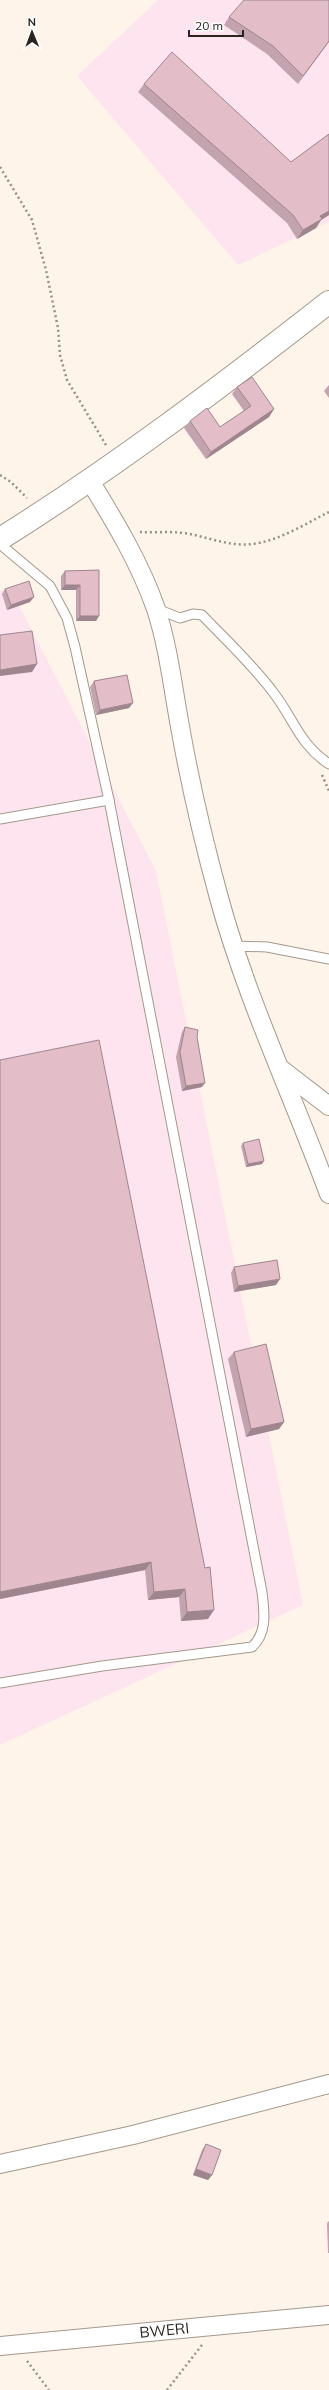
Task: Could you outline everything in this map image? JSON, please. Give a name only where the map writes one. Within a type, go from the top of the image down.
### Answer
[{"type":"street","points":[[0,539],[90,481],[218,388],[329,302]]},
{"type":"street","points":[[90,481],[134,556],[156,609],[170,662],[177,708],[199,821],[234,946],[254,1004],[281,1069],[329,1194]]},
{"type":"street","points":[[281,1069],[329,1106]]},
{"type":"street","points":[[0,2164],[132,2135],[329,2084]]},
{"type":"street","name":"BWERI","points":[[8,2345],[329,2315]]},
{"type":"lane","points":[[0,544],[50,586],[60,603],[75,647],[109,800],[262,1592],[264,1629],[259,1641],[252,1647],[240,1650],[102,1666],[0,1683]]},
{"type":"lane","points":[[156,609],[180,618],[193,614],[202,616],[273,692],[304,742],[312,752],[329,764]]},
{"type":"lane","points":[[0,819],[109,800]]},
{"type":"lane","points":[[234,946],[273,948],[329,959]]},
{"type":"path","points":[[0,167],[32,220],[37,235],[58,328],[60,356],[67,380],[116,461]]},
{"type":"path","points":[[0,475],[11,482],[42,513]]},
{"type":"path","points":[[120,532],[182,533],[236,545],[254,544],[271,540],[329,512]]},
{"type":"path","points":[[166,2390],[217,2326]]},
{"type":"path","points":[[8,2345],[49,2390]]},
{"type":"shaded area","points":[[158,0],[329,0],[329,222],[238,265],[77,76]]},
{"type":"shaded area","points":[[9,586],[156,871],[303,1605],[0,1745],[0,591]]},
{"type":"building","points":[[244,0],[329,0],[329,41],[303,76],[273,46],[229,17]]},
{"type":"building","points":[[172,52],[291,162],[329,134],[329,211],[320,216],[322,219],[303,230],[293,215],[144,84]]},
{"type":"building","points":[[252,377],[274,409],[211,452],[190,421],[207,408],[220,427],[251,406],[237,387]]},
{"type":"building","points":[[99,570],[99,616],[80,616],[80,585],[65,585],[65,571]]},
{"type":"building","points":[[29,581],[34,597],[11,605],[5,589]]},
{"type":"building","points":[[32,631],[37,664],[0,670],[0,635]]},
{"type":"building","points":[[127,675],[133,703],[100,710],[94,681]]},
{"type":"building","points":[[185,1027],[198,1030],[197,1037],[205,1083],[186,1086],[180,1052]]},
{"type":"building","points":[[99,1040],[205,1568],[210,1567],[214,1610],[187,1612],[185,1589],[154,1592],[151,1562],[0,1592],[0,1060]]},
{"type":"building","points":[[259,1139],[264,1161],[248,1164],[243,1143]]},
{"type":"building","points":[[277,1260],[280,1279],[238,1286],[234,1267]]},
{"type":"building","points":[[266,1344],[284,1422],[251,1429],[234,1352]]},
{"type":"building","points":[[206,2144],[221,2150],[212,2175],[196,2169]]}]
